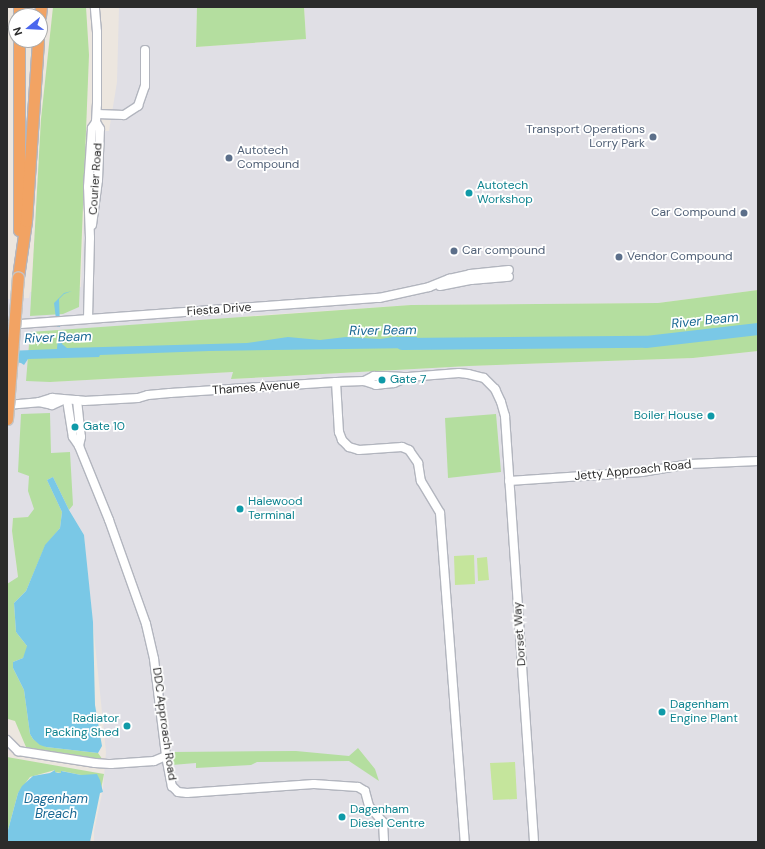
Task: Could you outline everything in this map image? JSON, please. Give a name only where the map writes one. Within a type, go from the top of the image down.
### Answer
[{"type":"highway","points":[[18,277],[20,48]]},
{"type":"highway","points":[[7,419],[18,277],[26,222],[37,48]]},
{"type":"street","name":"Courier Road","points":[[88,319],[90,238],[88,200],[91,138],[92,128],[96,118],[97,46],[95,7]]},
{"type":"street","points":[[96,118],[124,115],[138,106],[145,86],[145,50]]},
{"type":"street","name":"Fiesta Drive","points":[[7,325],[379,298],[429,287],[449,279],[470,274],[509,273]]},
{"type":"street","name":"Thames Avenue","points":[[7,404],[39,402],[52,404],[65,400],[77,400],[83,397],[138,393],[148,395],[336,382],[364,381],[384,384],[394,383],[408,377],[459,373],[484,378],[499,395],[504,408],[506,425]]},
{"type":"street","points":[[336,382],[339,432],[342,440],[349,447],[359,450],[402,447],[409,450],[418,463],[421,480],[440,513],[465,842]]},
{"type":"street","name":"DDC Approach Road","points":[[65,400],[72,433],[79,446],[109,520],[146,624],[154,659],[170,782],[175,789],[182,793],[314,784],[358,787],[365,791],[369,806],[383,822],[384,842]]},
{"type":"street","points":[[77,400],[81,437],[79,446]]},
{"type":"street","name":"Dorset Way","points":[[506,425],[534,842]]},
{"type":"street","name":"Jetty Approach Road","points":[[509,481],[642,472],[690,464],[758,460]]},
{"type":"street","points":[[7,740],[18,751],[95,763],[111,764],[154,761],[166,756]]},
{"type":"shaded area","points":[[119,7],[197,7],[196,47],[306,39],[304,7],[758,7],[758,290],[658,303],[411,305],[247,316],[50,382],[233,372],[232,379],[469,366],[693,358],[758,351],[758,842],[94,842],[94,831],[103,789],[106,752],[84,535],[69,510],[13,518],[12,531],[18,578],[7,584],[7,299],[29,298],[30,292],[52,288],[81,287],[88,130],[109,131],[117,82]]},
{"type":"green space","points":[[53,7],[86,7],[89,55],[79,307],[63,314],[30,316],[41,119]]},
{"type":"green space","points":[[197,7],[304,7],[306,39],[196,47]]},
{"type":"green space","points":[[758,290],[758,351],[693,358],[469,366],[231,379],[233,372],[50,382],[26,381],[30,332],[411,305],[658,303]]},
{"type":"green space","points":[[50,413],[51,453],[70,452],[73,505],[69,510],[53,477],[47,480],[62,512],[60,528],[45,546],[26,591],[14,603],[16,632],[27,646],[27,651],[23,658],[13,662],[13,668],[24,690],[30,734],[33,739],[46,747],[98,753],[105,763],[26,747],[15,721],[8,719],[7,584],[18,577],[12,531],[13,518],[28,517],[34,509],[28,491],[29,476],[18,472],[21,414]]},
{"type":"green space","points":[[496,414],[501,472],[448,478],[445,418]]},
{"type":"green space","points":[[474,555],[475,584],[455,585],[454,556]]},
{"type":"green space","points":[[487,557],[489,580],[478,581],[477,558]]},
{"type":"green space","points":[[358,748],[375,769],[379,781],[349,761],[257,762],[251,765],[196,768],[196,763],[172,765],[172,752],[296,751],[349,756]]},
{"type":"green space","points":[[7,757],[104,774],[101,789],[81,775],[62,771],[61,773],[55,772],[55,770],[30,777],[18,793],[7,834]]},
{"type":"green space","points":[[515,762],[517,799],[493,800],[490,763]]},
{"type":"water","points":[[72,291],[64,294],[59,299],[60,327],[57,327],[54,303],[64,293]]},
{"type":"water","points":[[58,336],[61,336],[62,344],[67,348],[247,343],[288,337],[320,340],[346,337],[380,339],[393,337],[417,337],[417,348],[209,351],[100,355],[99,357],[28,359],[24,365],[21,363],[7,361],[7,351],[57,349]]},
{"type":"water","points":[[53,477],[69,510],[84,535],[93,622],[95,705],[102,746],[98,753],[46,747],[40,745],[33,739],[30,734],[24,690],[13,668],[13,662],[23,658],[27,646],[16,632],[14,603],[26,591],[45,545],[60,528],[62,512],[47,480]]},
{"type":"water","name":"Dagenham Breach","points":[[55,770],[55,772],[58,773],[61,773],[61,771],[81,775],[97,774],[100,780],[103,792],[100,793],[90,842],[7,842],[7,834],[18,793],[22,786],[33,776],[50,773]]},
{"type":"waterway","name":"River Beam","points":[[402,344],[646,342],[758,329]]},
{"type":"place","name":"Transport Operations Lorry Park","points":[[653,137]]},
{"type":"place","name":"Autotech Compound","points":[[229,158]]},
{"type":"place","name":"Autotech Workshop","points":[[469,193]]},
{"type":"place","name":"Car Compound","points":[[744,213]]},
{"type":"place","name":"Car compound","points":[[454,251]]},
{"type":"place","name":"Vendor Compound","points":[[619,257]]},
{"type":"place","name":"Gate 7","points":[[382,380]]},
{"type":"place","name":"Boiler House","points":[[711,416]]},
{"type":"place","name":"Gate 10","points":[[75,427]]},
{"type":"place","name":"Halewood Terminal","points":[[240,509]]},
{"type":"place","name":"Dagenham Engine Plant","points":[[662,712]]},
{"type":"place","name":"Radiator Packing Shed","points":[[127,726]]},
{"type":"place","name":"Dagenham Diesel Centre","points":[[342,817]]}]
